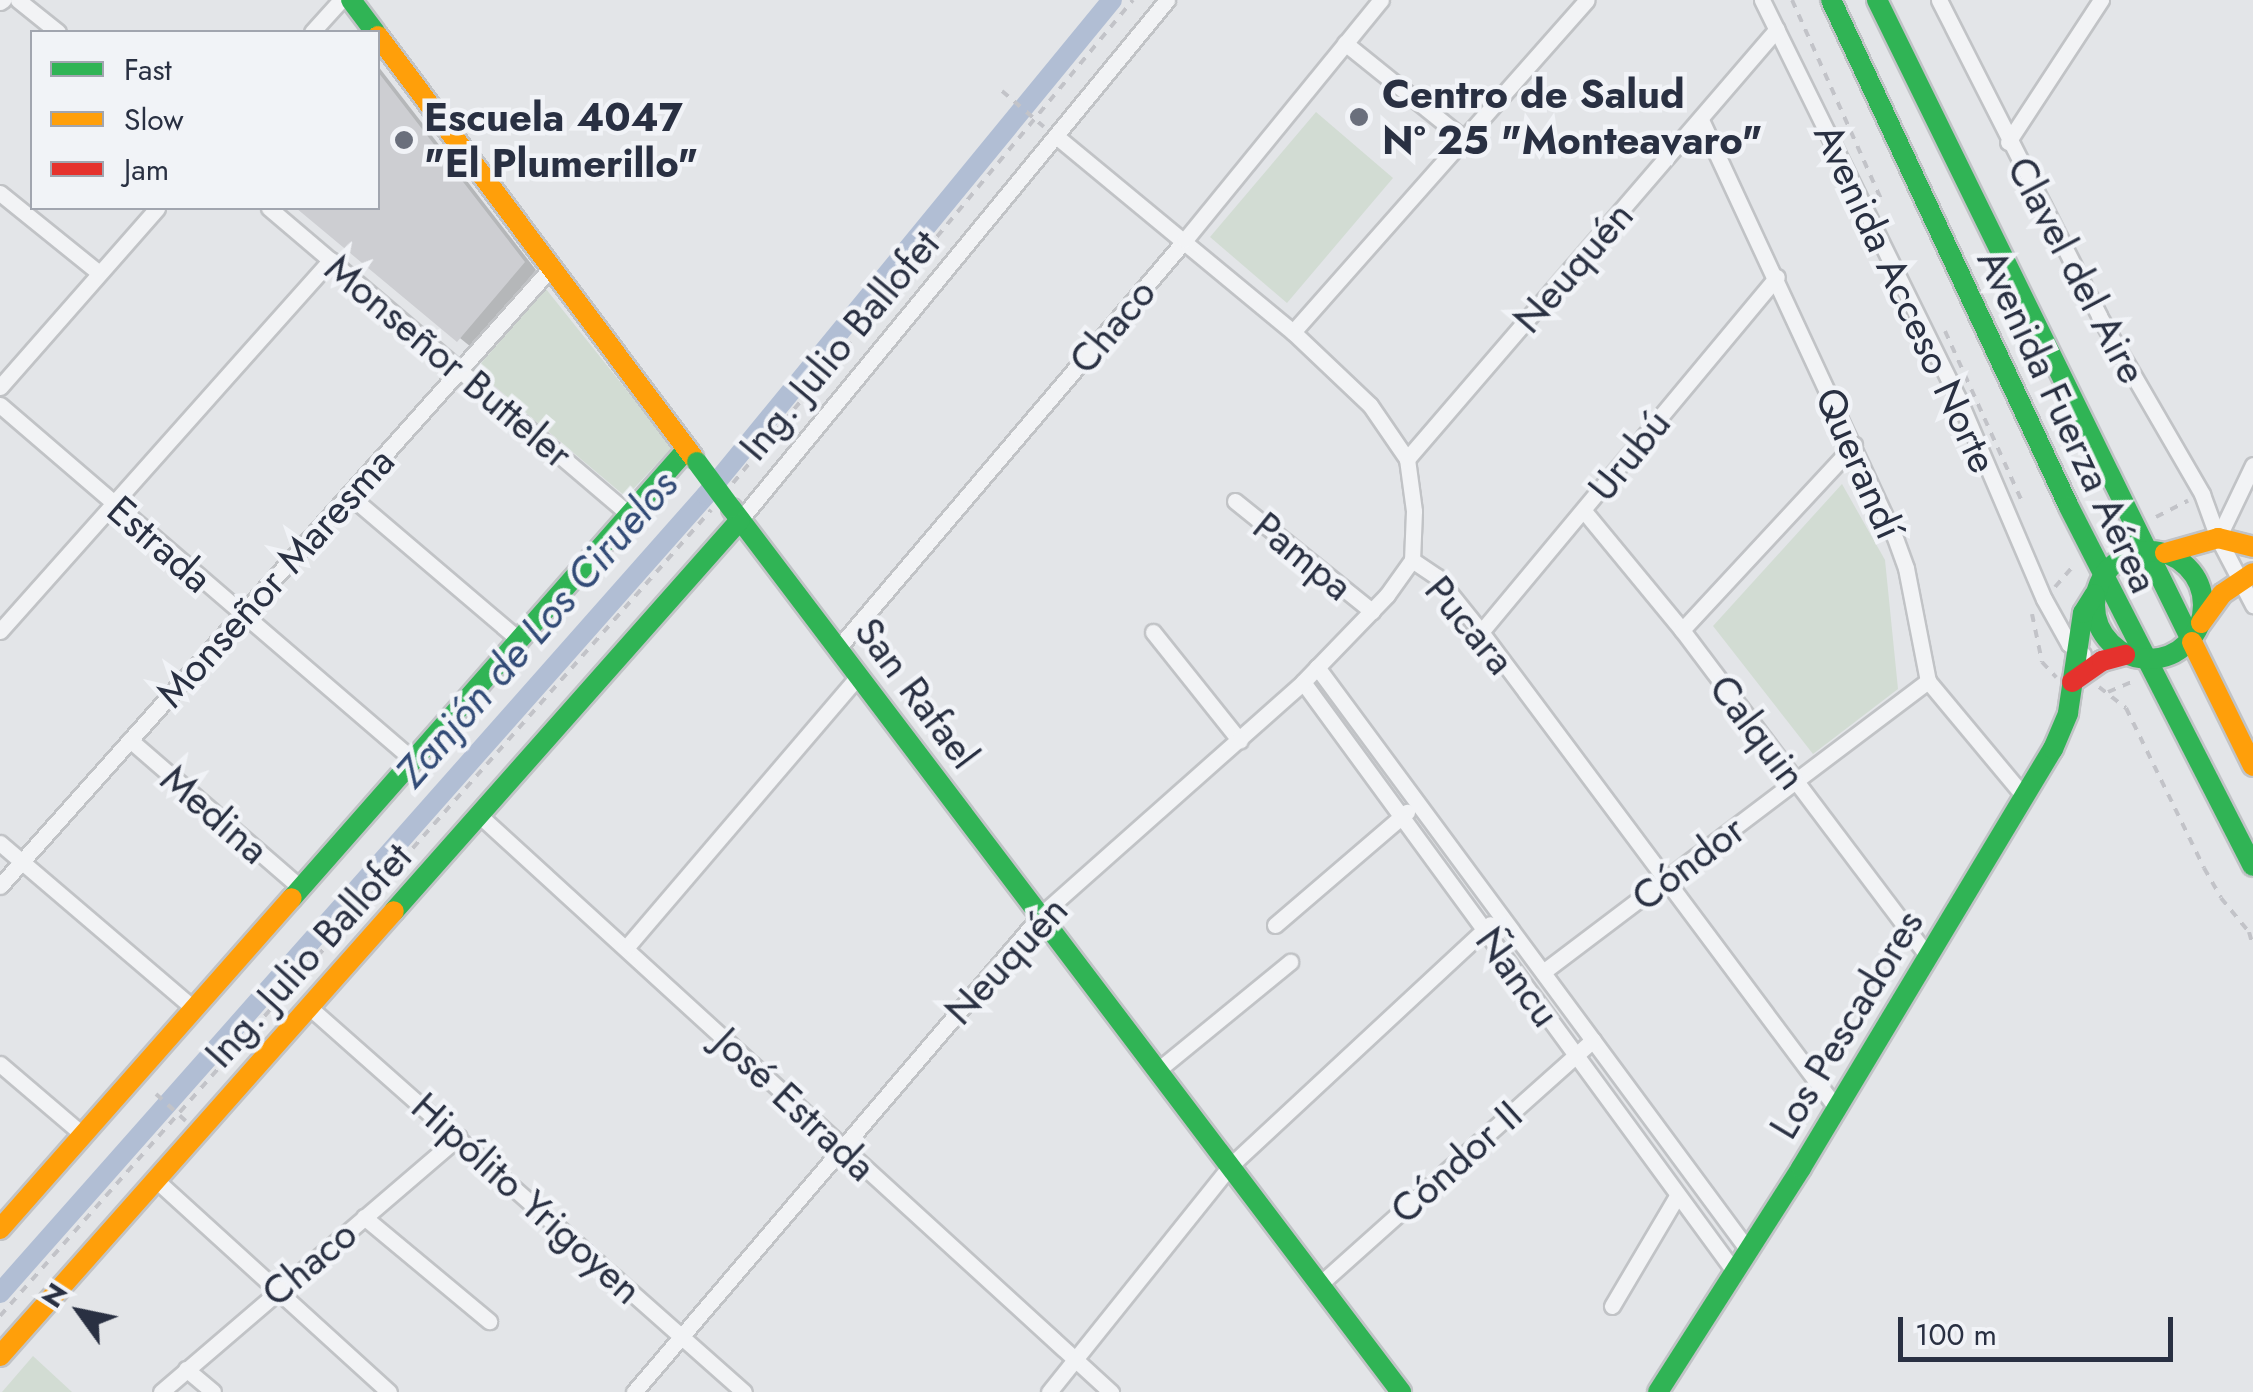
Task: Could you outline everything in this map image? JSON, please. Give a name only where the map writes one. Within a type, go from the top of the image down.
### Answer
[{"type":"main road","name":"San Rafael","points":[[350,0],[373,30]]},
{"type":"main road","name":"Avenida Fuerza Aérea","points":[[1831,0],[2099,585],[2253,866]]},
{"type":"main road","name":"Avenida Fuerza Aérea","points":[[1876,0],[2156,552],[2253,766]]},
{"type":"main road","name":"San Rafael","points":[[380,39],[727,507],[1042,914],[1401,1392]]},
{"type":"main road","name":"Ing. Julio Ballofet","points":[[0,1229],[517,638],[630,514],[692,456]]},
{"type":"main road","name":"Ing. Julio Ballofet","points":[[0,1356],[479,816],[727,507]]},
{"type":"main road","points":[[2099,585],[2130,554],[2218,538],[2253,547]]},
{"type":"main road","points":[[2156,552],[2181,561],[2202,590],[2195,633]]},
{"type":"main road","points":[[2072,682],[2102,661],[2163,658],[2195,633],[2246,576]]},
{"type":"main road","name":"Los Pescadores","points":[[1658,1392],[1836,1109],[2063,730],[2083,613],[2099,585]]},
{"type":"street","points":[[18,0],[56,30]]},
{"type":"street","points":[[314,30],[341,0]]},
{"type":"street","name":"Ing. Julio Ballofet","points":[[727,507],[1056,136],[1167,0]]},
{"type":"street","name":"Chaco","points":[[838,648],[1185,240],[1381,0]]},
{"type":"street","points":[[1293,332],[1587,0]]},
{"type":"street","name":"Avenida Acceso Norte","points":[[1762,0],[1959,400],[2037,600],[2076,651]]},
{"type":"street","name":"Clavel del Aire","points":[[1939,0],[2099,316],[2202,494],[2218,538],[2246,576],[2253,605]]},
{"type":"street","points":[[2008,142],[2101,0]]},
{"type":"street","name":"Neuquén","points":[[1407,459],[1777,29]]},
{"type":"street","points":[[1345,43],[1464,139]]},
{"type":"street","name":"Querandí","points":[[1701,120],[1854,446],[1906,568],[1928,682],[2023,795]]},
{"type":"street","name":"Pucara","points":[[1056,136],[1293,332],[1370,405],[1407,459],[1414,511],[1412,560],[1438,577],[1836,1109]]},
{"type":"street","points":[[0,193],[99,273]]},
{"type":"street","points":[[0,388],[155,210]]},
{"type":"street","name":"Monseñor Butteler","points":[[271,210],[630,514]]},
{"type":"street","points":[[0,630],[330,260]]},
{"type":"street","name":"Monseñor Maresma","points":[[0,886],[550,268]]},
{"type":"street","name":"Urubú","points":[[1480,632],[1776,276]]},
{"type":"street","name":"Estrada","points":[[0,405],[412,759]]},
{"type":"street","points":[[1682,630],[1854,446]]},
{"type":"street","points":[[2218,538],[2253,466]]},
{"type":"street","points":[[348,495],[517,638]]},
{"type":"street","name":"Pampa","points":[[1235,500],[1372,611]]},
{"type":"street","name":"Calquin","points":[[1584,510],[1682,630],[1928,957]]},
{"type":"street","name":"Neuquén","points":[[634,1392],[1042,914],[1303,682],[1372,611],[1412,560]]},
{"type":"street","points":[[2037,600],[2061,612],[2083,613]]},
{"type":"street","points":[[1153,632],[1240,741]]},
{"type":"street","points":[[2076,651],[2102,661]]},
{"type":"street","name":"Ñancu","points":[[1317,668],[1748,1250]]},
{"type":"street","points":[[626,948],[858,676]]},
{"type":"street","name":"Ñancu","points":[[1303,682],[1734,1271]]},
{"type":"street","name":"Cóndor","points":[[1543,972],[1928,682]]},
{"type":"street","name":"Medina","points":[[130,740],[300,887]]},
{"type":"street","points":[[1275,925],[1418,804]]},
{"type":"street","name":"José Estrada","points":[[479,816],[1112,1392]]},
{"type":"street","points":[[0,843],[192,1008]]},
{"type":"street","points":[[1049,1392],[1230,1166],[1500,914]]},
{"type":"street","points":[[1158,1070],[1290,962]]},
{"type":"street","name":"Hipólito Yrigoyen","points":[[308,1006],[744,1392]]},
{"type":"street","name":"Cóndor II","points":[[1320,1284],[1593,1040]]},
{"type":"street","points":[[0,1064],[83,1135]]},
{"type":"street","name":"Chaco","points":[[161,1392],[458,1137]]},
{"type":"street","points":[[156,1180],[389,1392]]},
{"type":"street","points":[[1612,1306],[1678,1196]]},
{"type":"street","points":[[364,1217],[489,1320]]},
{"type":"street","points":[[186,1368],[213,1392]]},
{"type":"path","points":[[0,1316],[727,507],[1133,0]]},
{"type":"path","points":[[1002,91],[1033,118]]},
{"type":"path","points":[[2037,600],[2042,662],[2050,672],[2072,682],[2106,690],[2126,708],[2220,898],[2249,932],[2253,946]]},
{"type":"path","points":[[156,1094],[187,1122]]},
{"type":"shaded area","points":[[1316,112],[1393,178],[1287,303],[1210,237]]},
{"type":"shaded area","points":[[546,289],[672,447],[626,497],[475,370]]},
{"type":"shaded area","points":[[1842,484],[1885,560],[1898,689],[1813,754],[1713,626]]},
{"type":"shaded area","points":[[33,1356],[72,1392],[2,1392]]},
{"type":"building","name":"Escuela 4047 \"El Plumerillo\"","points":[[380,75],[525,262],[457,342],[298,210],[380,210]]},
{"type":"waterway","name":"Zanjón de Los Ciruelos","points":[[0,1293],[706,495],[1112,0]]},
{"type":"traffic: fast","points":[[351,0],[374,30]]},
{"type":"traffic: fast","points":[[1831,0],[2069,507],[2253,866]]},
{"type":"traffic: fast","points":[[1877,0],[2192,642]]},
{"type":"traffic: fast","points":[[292,898],[687,449]]},
{"type":"traffic: fast","points":[[697,462],[731,508]]},
{"type":"traffic: fast","points":[[732,509],[1401,1392]]},
{"type":"traffic: fast","points":[[394,911],[740,520]]},
{"type":"traffic: fast","points":[[2149,551],[2170,555],[2187,567],[2199,584],[2203,605],[2199,626],[2187,643],[2170,655],[2149,659],[2128,655],[2111,643],[2099,626],[2095,605],[2099,584],[2111,567],[2128,555],[2149,551]]},
{"type":"traffic: fast","points":[[1658,1392],[1801,1168],[2053,749],[2068,713],[2083,613],[2095,594]]},
{"type":"traffic: slow","points":[[380,39],[693,457]]},
{"type":"traffic: slow","points":[[2165,553],[2218,538],[2253,547]]},
{"type":"traffic: slow","points":[[2201,623],[2222,594],[2253,573]]},
{"type":"traffic: slow","points":[[2192,642],[2253,766]]},
{"type":"traffic: slow","points":[[0,1229],[292,898]]},
{"type":"traffic: slow","points":[[0,1356],[394,911]]},
{"type":"traffic: jam","points":[[2072,682],[2102,661],[2125,655]]},
{"type":"place","name":"Centro de Salud Nº 25 \"Monteavaro\"","points":[[1359,117]]},
{"type":"place","name":"Escuela 4047 \"El Plumerillo\"","points":[[404,140]]}]
